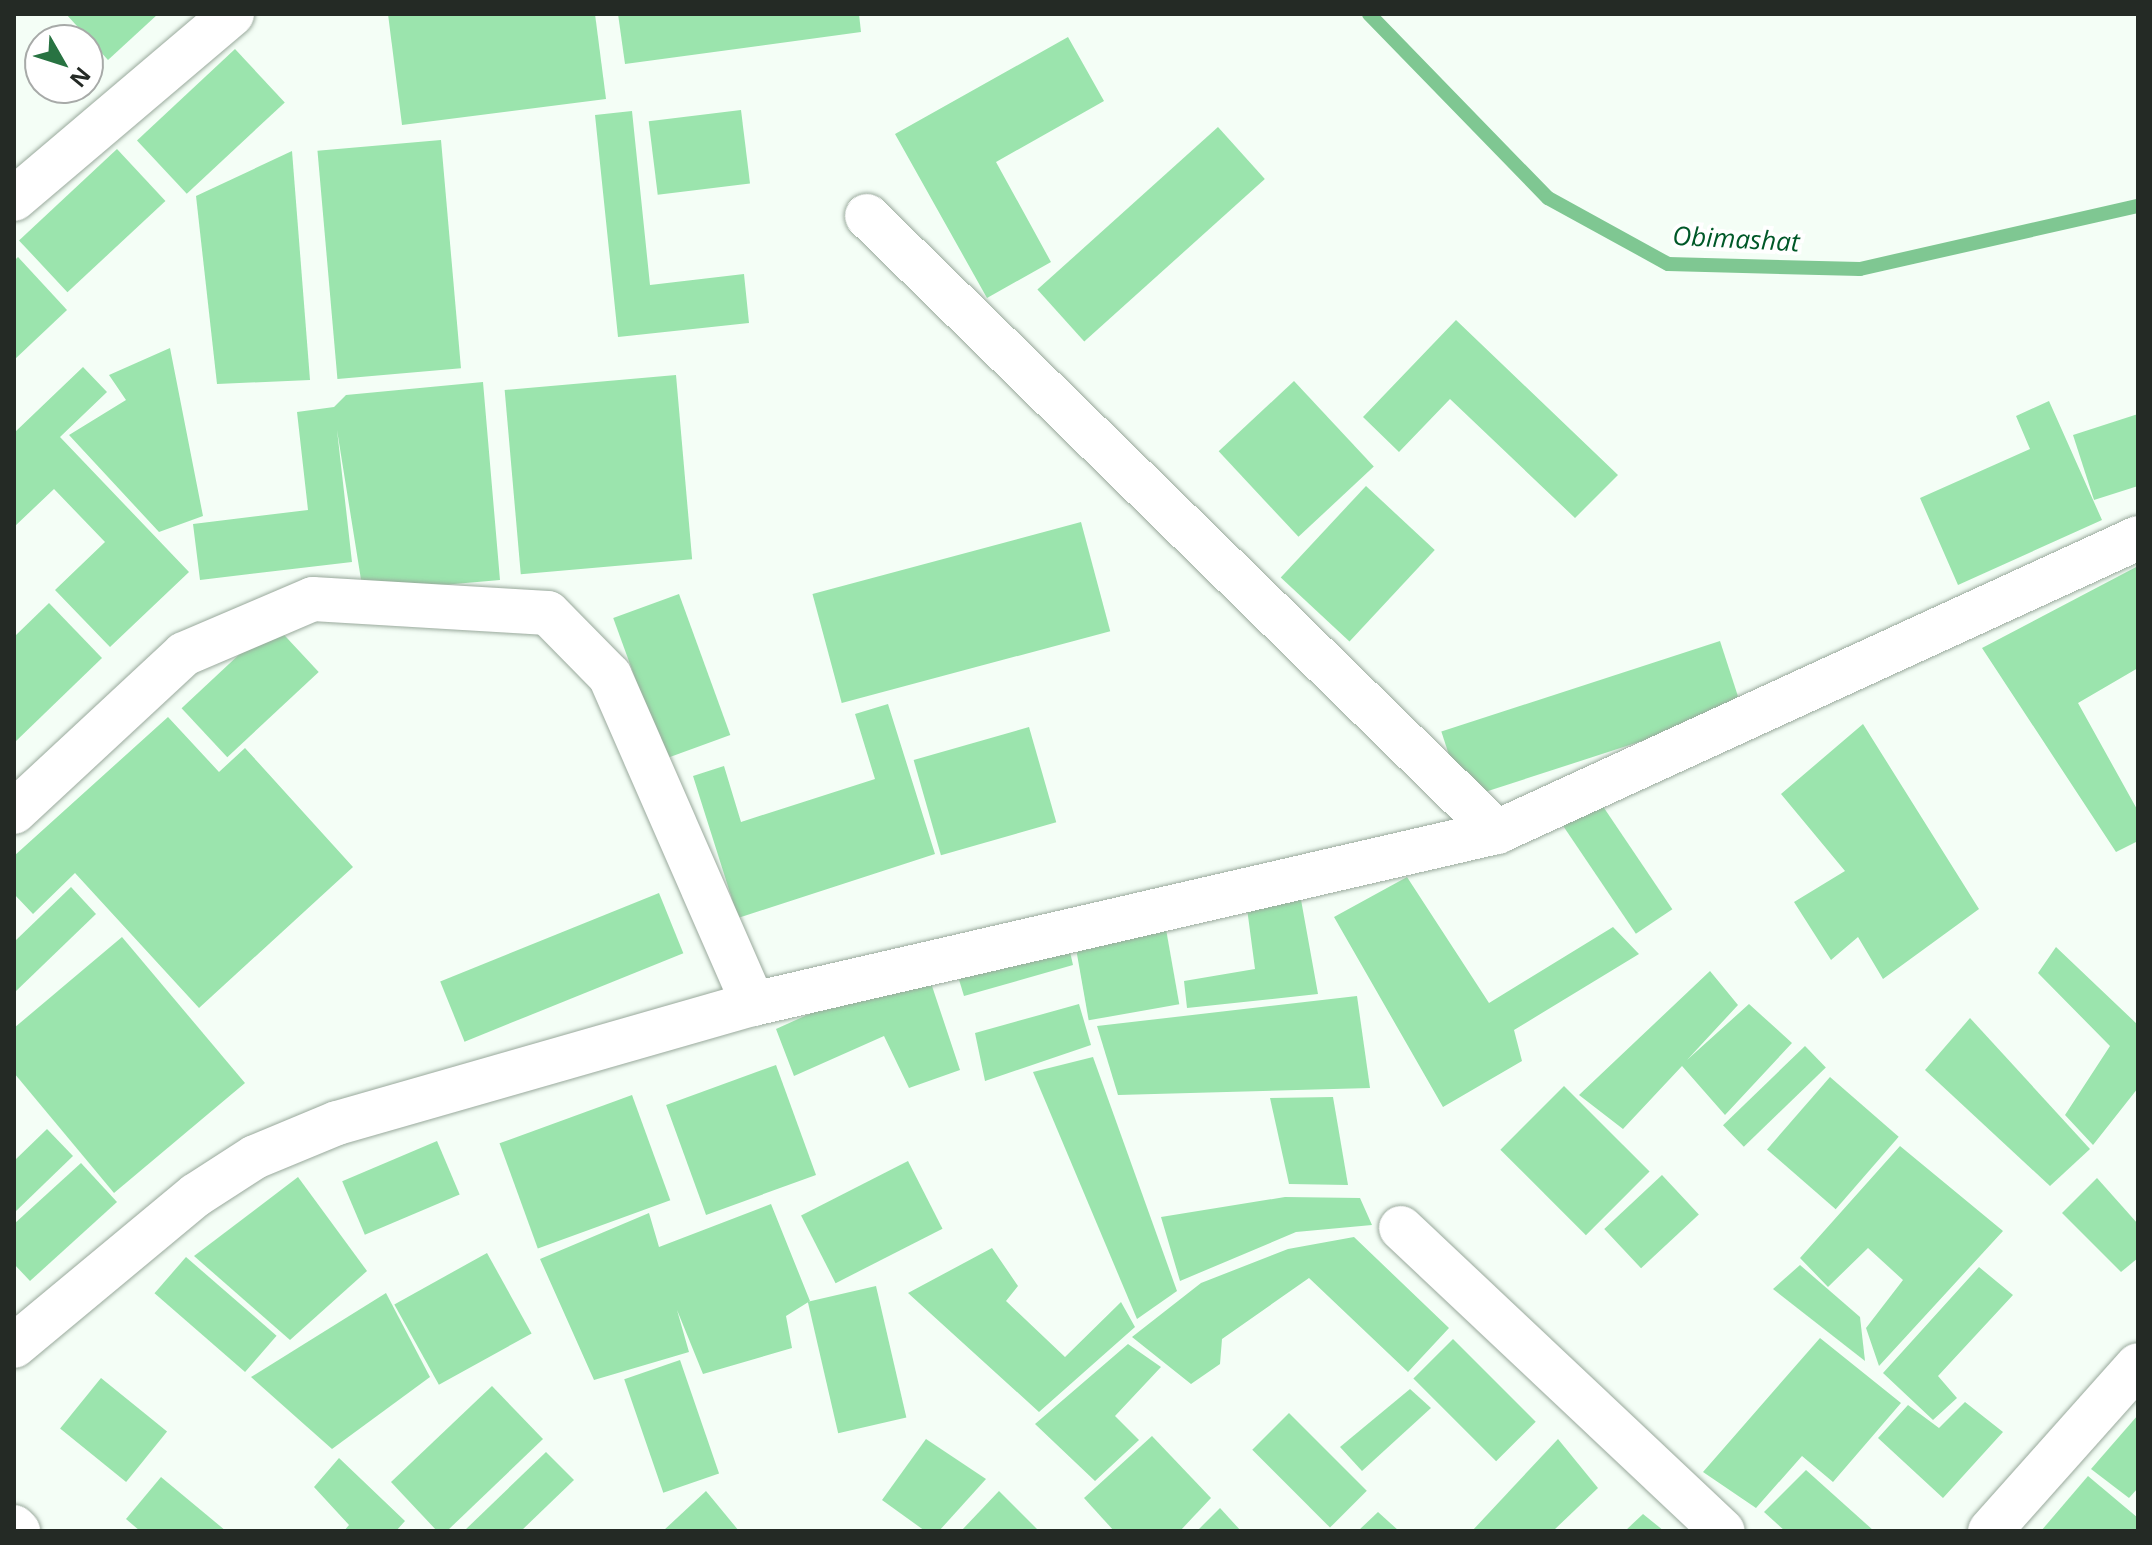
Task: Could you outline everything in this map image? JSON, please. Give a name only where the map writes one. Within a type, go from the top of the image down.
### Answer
[{"type":"street","points":[[14,199],[232,14]]},
{"type":"street","points":[[867,216],[1497,832]]},
{"type":"street","points":[[14,1346],[196,1195],[255,1157],[337,1123],[753,1004],[1497,832],[2138,538]]},
{"type":"street","points":[[14,812],[184,654],[313,599],[548,613],[610,676],[753,1004]]},
{"type":"street","points":[[1401,1228],[1723,1531]]},
{"type":"street","points":[[1990,1531],[2138,1365]]},
{"type":"building","points":[[66,14],[158,14],[108,60],[104,56],[104,24],[75,24]]},
{"type":"building","points":[[388,14],[595,14],[606,99],[402,125]]},
{"type":"building","points":[[618,14],[859,14],[861,32],[625,64]]},
{"type":"building","points":[[1068,37],[1104,101],[996,162],[1051,262],[987,298],[895,134]]},
{"type":"building","points":[[235,49],[285,102],[187,194],[137,140]]},
{"type":"building","points":[[741,110],[750,183],[658,195],[649,121]]},
{"type":"building","points":[[632,111],[650,285],[744,274],[749,323],[618,337],[595,115]]},
{"type":"building","points":[[1218,127],[1265,179],[1084,342],[1037,290]]},
{"type":"building","points":[[441,140],[461,368],[337,379],[317,151]]},
{"type":"building","points":[[117,149],[165,201],[67,292],[19,240]]},
{"type":"building","points":[[292,151],[310,380],[217,384],[196,196]]},
{"type":"building","points":[[18,257],[67,310],[14,360],[14,261]]},
{"type":"building","points":[[1456,320],[1618,475],[1575,518],[1450,399],[1399,452],[1363,417]]},
{"type":"building","points":[[170,348],[203,516],[159,532],[69,435],[126,400],[109,375]]},
{"type":"building","points":[[83,367],[107,392],[60,437],[189,572],[110,647],[55,590],[105,542],[54,489],[14,527],[14,433]]},
{"type":"building","points":[[676,375],[692,559],[521,574],[505,390]]},
{"type":"building","points":[[1294,381],[1374,467],[1298,537],[1219,451]]},
{"type":"building","points":[[483,382],[500,580],[363,592],[337,430],[352,562],[200,580],[193,524],[308,510],[297,412],[334,407],[346,395]]},
{"type":"building","points":[[2049,401],[2102,520],[1958,585],[1920,498],[2030,449],[2016,416]]},
{"type":"building","points":[[2138,414],[2138,486],[2094,500],[2073,435]]},
{"type":"building","points":[[1366,486],[1435,550],[1349,642],[1281,577]]},
{"type":"building","points":[[1081,522],[1110,631],[842,703],[812,594]]},
{"type":"building","points":[[2138,566],[2138,668],[2078,703],[2138,811],[2138,841],[2116,852],[1982,648]]},
{"type":"building","points":[[679,594],[730,735],[665,759],[613,618]]},
{"type":"building","points":[[49,603],[102,658],[14,743],[14,637]]},
{"type":"building","points":[[273,623],[319,672],[227,757],[182,708]]},
{"type":"building","points":[[1720,641],[1742,709],[1463,799],[1441,732]]},
{"type":"building","points":[[888,704],[935,854],[738,918],[693,776],[724,766],[741,822],[875,779],[855,714]]},
{"type":"building","points":[[168,717],[219,772],[245,748],[353,867],[199,1008],[75,873],[33,914],[14,894],[14,856]]},
{"type":"building","points":[[1863,724],[1979,909],[1883,979],[1858,937],[1831,960],[1794,902],[1845,871],[1781,794]]},
{"type":"building","points":[[1029,727],[1056,822],[941,855],[914,760]]},
{"type":"building","points":[[1598,799],[1672,909],[1636,934],[1562,824]]},
{"type":"building","points":[[1296,872],[1318,994],[1187,1008],[1184,981],[1255,969],[1243,878]]},
{"type":"building","points":[[1407,877],[1489,1003],[1613,927],[1639,954],[1514,1030],[1522,1061],[1443,1107],[1334,917]]},
{"type":"building","points":[[71,887],[96,914],[14,993],[14,942]]},
{"type":"building","points":[[659,893],[683,953],[465,1042],[440,981]]},
{"type":"building","points":[[1160,895],[1179,1004],[1089,1020],[1069,911]]},
{"type":"building","points":[[1062,917],[1073,965],[964,996],[952,957]]},
{"type":"building","points":[[122,937],[245,1083],[114,1193],[14,1073],[14,1028]]},
{"type":"building","points":[[2056,947],[2138,1025],[2138,1088],[2093,1145],[2065,1115],[2110,1046],[2038,973]]},
{"type":"building","points":[[924,962],[960,1070],[909,1088],[884,1036],[794,1076],[776,1029]]},
{"type":"building","points":[[1710,971],[1738,1005],[1687,1060],[1749,1004],[1792,1043],[1725,1115],[1682,1066],[1623,1129],[1579,1095]]},
{"type":"building","points":[[1357,996],[1370,1088],[1118,1095],[1097,1026]]},
{"type":"building","points":[[1079,1004],[1091,1045],[985,1081],[975,1033]]},
{"type":"building","points":[[1970,1018],[2090,1149],[2050,1186],[1925,1070]]},
{"type":"building","points":[[1805,1046],[1826,1068],[1744,1147],[1723,1125]]},
{"type":"building","points":[[1093,1057],[1177,1291],[1137,1319],[1033,1072]]},
{"type":"building","points":[[776,1065],[816,1175],[706,1215],[666,1105]]},
{"type":"building","points":[[1830,1077],[1899,1137],[1836,1209],[1767,1149]]},
{"type":"building","points":[[1564,1086],[1650,1172],[1586,1235],[1500,1150]]},
{"type":"building","points":[[632,1095],[670,1200],[538,1248],[500,1143]]},
{"type":"building","points":[[1333,1097],[1348,1185],[1289,1184],[1270,1098]]},
{"type":"building","points":[[47,1129],[73,1156],[14,1213],[14,1161]]},
{"type":"building","points":[[437,1141],[460,1194],[365,1235],[342,1181]]},
{"type":"building","points":[[1900,1146],[2003,1231],[1879,1366],[1866,1328],[1903,1280],[1868,1248],[1828,1287],[1800,1258]]},
{"type":"building","points":[[908,1161],[943,1229],[836,1283],[801,1215]]},
{"type":"building","points":[[81,1163],[117,1202],[30,1281],[14,1264],[14,1224]]},
{"type":"building","points":[[1662,1175],[1699,1214],[1641,1268],[1604,1229]]},
{"type":"building","points":[[298,1177],[367,1271],[290,1340],[194,1256]]},
{"type":"building","points":[[2097,1178],[2138,1224],[2138,1258],[2121,1272],[2062,1213]]},
{"type":"building","points":[[1285,1197],[1360,1198],[1372,1225],[1296,1232],[1180,1281],[1161,1217]]},
{"type":"building","points":[[771,1204],[810,1301],[786,1316],[792,1348],[703,1374],[677,1310],[689,1352],[594,1380],[540,1259],[649,1213],[659,1247]]},
{"type":"building","points":[[1354,1237],[1449,1328],[1408,1372],[1309,1278],[1222,1339],[1220,1364],[1191,1384],[1132,1337],[1201,1283],[1288,1249]]},
{"type":"building","points":[[992,1248],[1018,1286],[1006,1301],[1065,1357],[1121,1302],[1135,1327],[1039,1412],[908,1293]]},
{"type":"building","points":[[487,1253],[532,1333],[439,1385],[394,1304]]},
{"type":"building","points":[[186,1257],[277,1336],[245,1372],[155,1293]]},
{"type":"building","points":[[1800,1265],[1860,1317],[1865,1361],[1773,1289]]},
{"type":"building","points":[[1979,1267],[2013,1295],[1938,1376],[1957,1398],[1933,1420],[1883,1373]]},
{"type":"building","points":[[876,1286],[906,1418],[838,1433],[808,1302]]},
{"type":"building","points":[[386,1293],[430,1377],[332,1449],[251,1377]]},
{"type":"building","points":[[1820,1338],[1901,1403],[1833,1482],[1802,1456],[1756,1508],[1703,1472]]},
{"type":"building","points":[[1453,1339],[1536,1422],[1496,1461],[1413,1379]]},
{"type":"building","points":[[1128,1344],[1161,1367],[1115,1416],[1139,1440],[1095,1481],[1035,1424]]},
{"type":"building","points":[[680,1360],[719,1473],[663,1493],[624,1379]]},
{"type":"building","points":[[101,1378],[167,1431],[126,1482],[60,1429]]},
{"type":"building","points":[[492,1386],[543,1439],[447,1531],[437,1531],[391,1482]]},
{"type":"building","points":[[1410,1389],[1431,1408],[1362,1471],[1340,1447]]},
{"type":"building","points":[[1965,1402],[2003,1432],[1943,1498],[1878,1438],[1908,1405],[1939,1428]]},
{"type":"building","points":[[1289,1413],[1367,1491],[1330,1528],[1252,1450]]},
{"type":"building","points":[[2138,1415],[2138,1488],[2129,1498],[2091,1469]]},
{"type":"building","points":[[1152,1436],[1211,1498],[1180,1531],[1114,1531],[1084,1498]]},
{"type":"building","points":[[926,1439],[986,1479],[939,1531],[925,1531],[882,1500]]},
{"type":"building","points":[[1558,1439],[1598,1488],[1553,1531],[1472,1531]]},
{"type":"building","points":[[546,1452],[574,1480],[521,1531],[464,1531]]},
{"type":"building","points":[[339,1458],[405,1521],[396,1531],[344,1531],[349,1525],[314,1487]]},
{"type":"building","points":[[1806,1470],[1874,1531],[1785,1531],[1764,1512]]},
{"type":"building","points":[[2088,1476],[2138,1518],[2138,1531],[2041,1531]]},
{"type":"building","points":[[161,1477],[226,1531],[140,1531],[126,1519]]},
{"type":"building","points":[[706,1491],[739,1531],[663,1531]]},
{"type":"building","points":[[999,1491],[1039,1531],[961,1531]]},
{"type":"building","points":[[1220,1508],[1241,1531],[1197,1531]]},
{"type":"building","points":[[1378,1512],[1399,1531],[1358,1531]]},
{"type":"building","points":[[1643,1514],[1664,1531],[1625,1531]]},
{"type":"waterway","name":"Obimashat","points":[[1369,14],[1548,198],[1668,264],[1860,269],[2138,206]]}]
